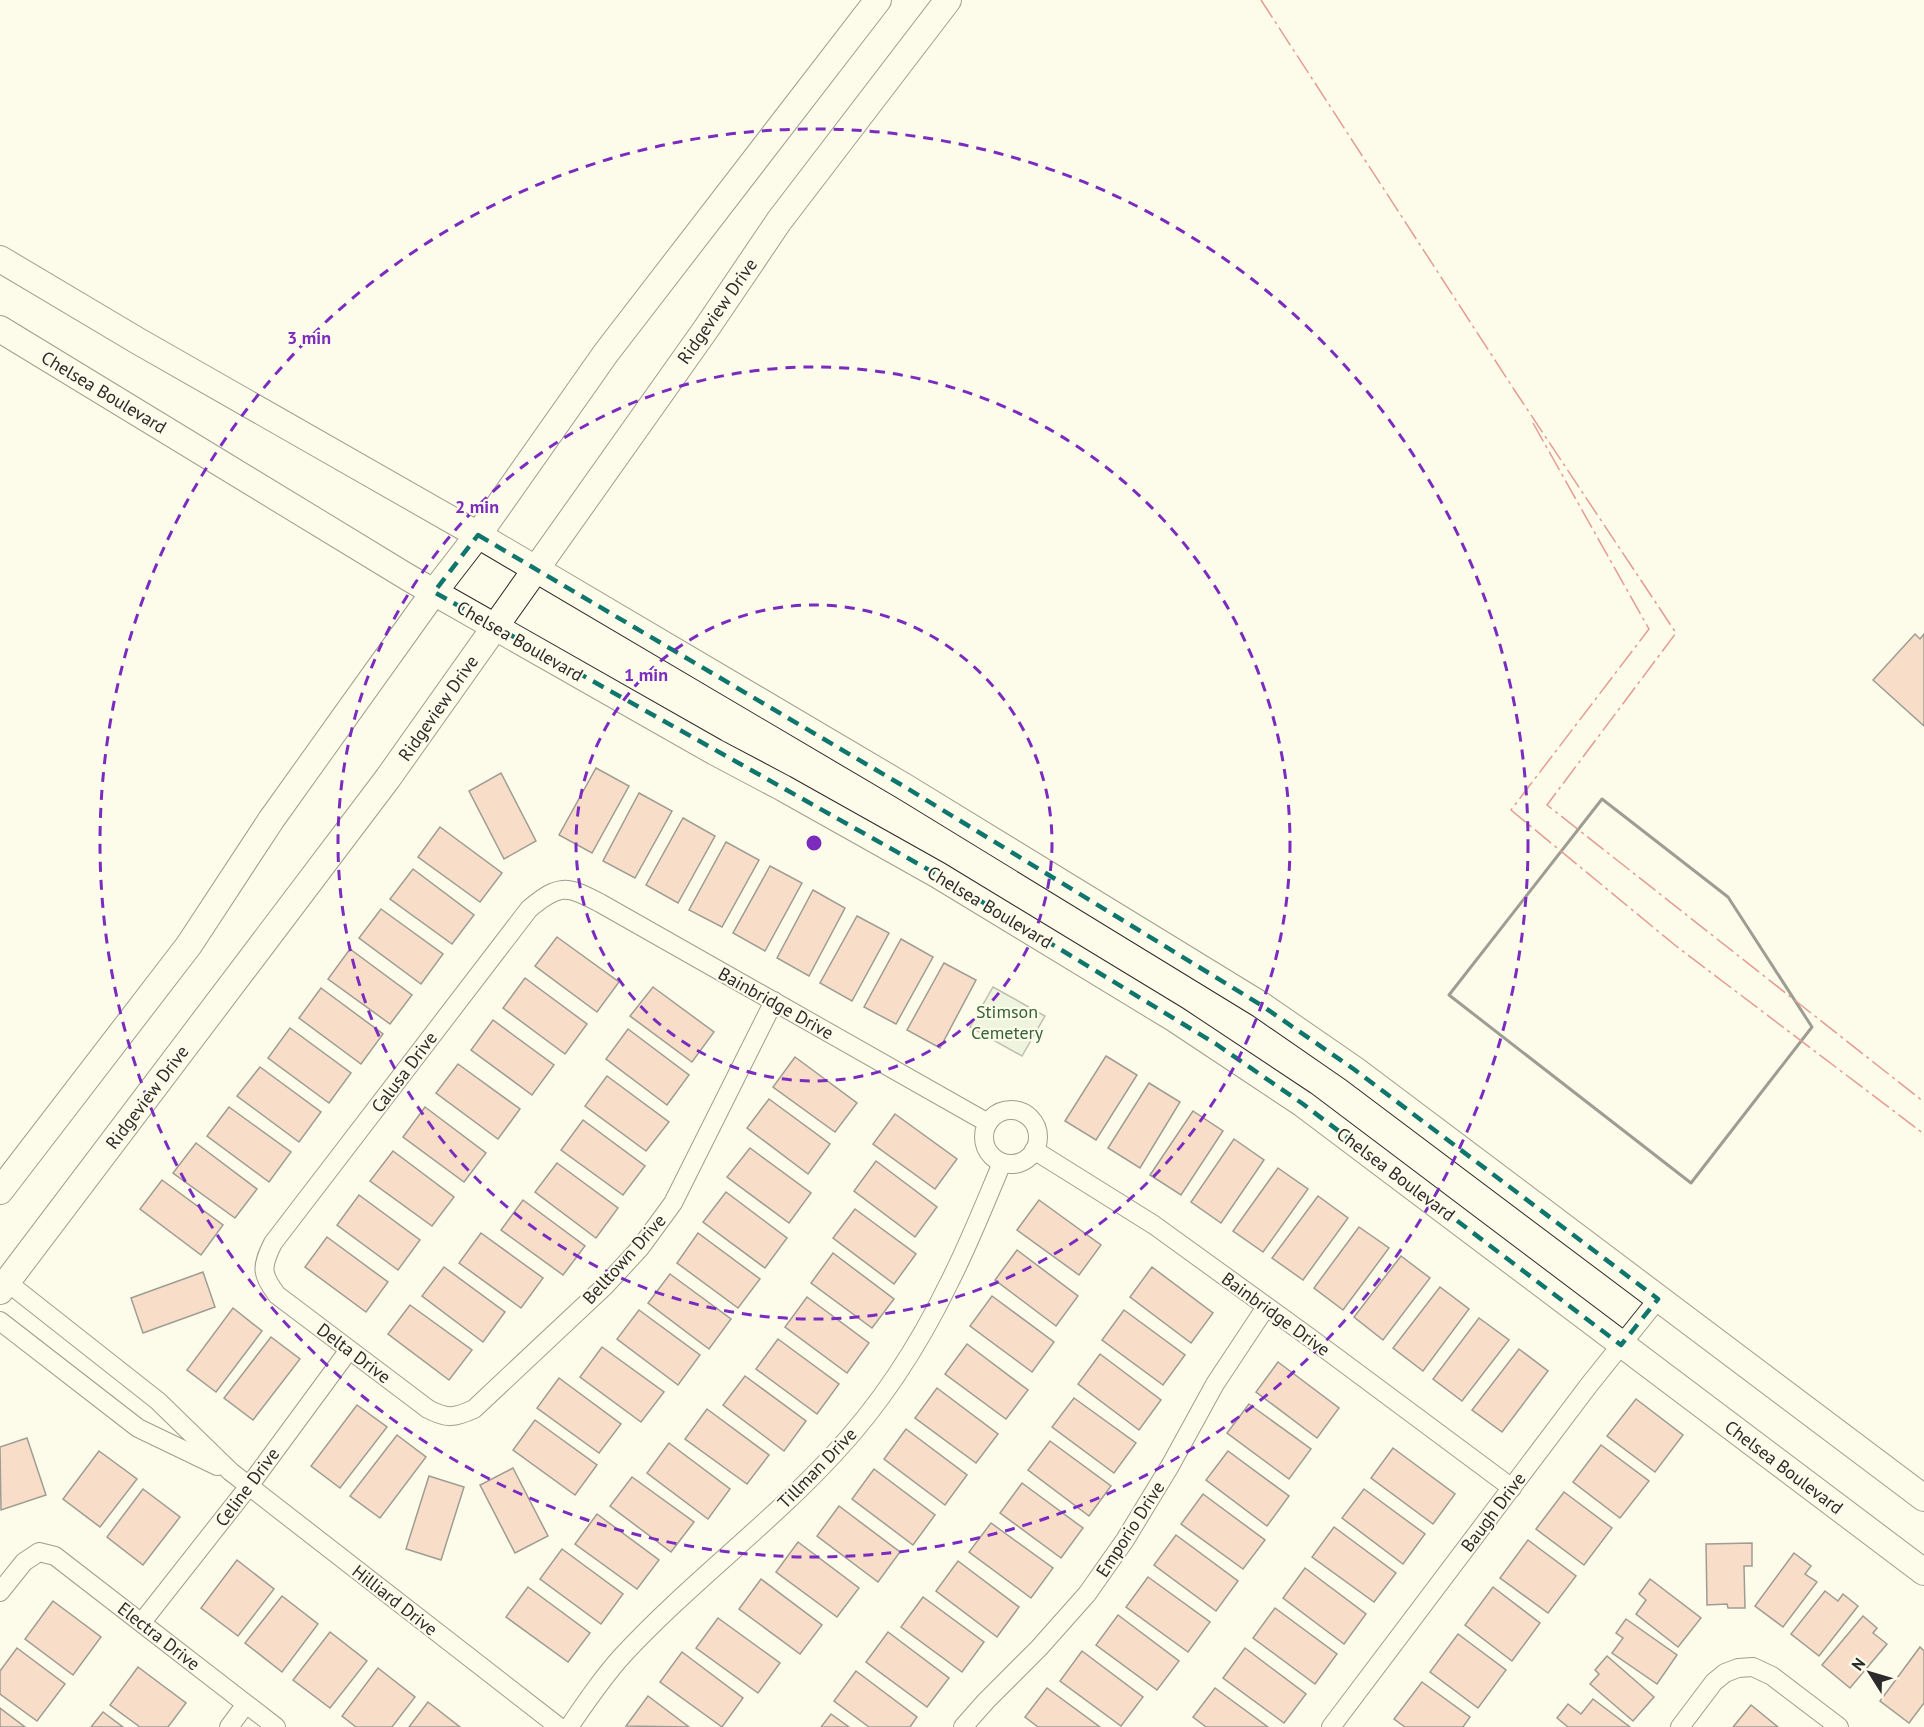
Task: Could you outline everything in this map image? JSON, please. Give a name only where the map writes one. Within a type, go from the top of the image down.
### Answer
[{"type":"main road","points":[[0,1191],[189,945],[271,820],[434,592],[478,536],[606,353],[878,0]]},
{"type":"main road","name":"Ridgeview Drive","points":[[2,1284],[388,778],[779,221],[948,0]]},
{"type":"main road","points":[[0,259],[535,569],[905,787],[1261,1005],[1355,1070],[1924,1498]]},
{"type":"main road","name":"Chelsea Boulevard","points":[[0,329],[434,592],[715,752],[938,875],[1206,1038],[1303,1104],[1924,1572]]},
{"type":"street","name":"Bainbridge Drive","points":[[561,889],[580,893],[988,1123]]},
{"type":"street","name":"Calusa Drive","points":[[263,1269],[273,1243],[529,909],[545,896],[561,889]]},
{"type":"street","name":"Belltown Drive","points":[[460,1415],[474,1409],[489,1396],[519,1365],[605,1286],[640,1248],[673,1203],[774,1002]]},
{"type":"street","points":[[1010,1110],[1027,1115],[1037,1130],[1038,1138],[1034,1150],[1024,1161],[1016,1164],[1002,1162],[991,1156],[984,1140],[984,1131],[988,1123],[994,1116],[1010,1110]]},
{"type":"street","name":"Bainbridge Drive","points":[[1034,1150],[1154,1226],[1512,1488]]},
{"type":"street","name":"Tillman Drive","points":[[569,1727],[592,1693],[636,1641],[781,1507],[834,1454],[870,1412],[932,1317],[950,1282],[1002,1162]]},
{"type":"street","name":"Delta Drive","points":[[263,1269],[267,1282],[277,1295],[428,1409],[444,1417],[460,1415]]},
{"type":"street","name":"Hilliard Drive","points":[[2,1284],[158,1401],[231,1472],[559,1727]]},
{"type":"street","name":"Baugh Drive","points":[[1332,1727],[1658,1299]]},
{"type":"street","name":"Emporio Drive","points":[[963,1727],[1039,1648],[1094,1585],[1125,1540],[1170,1466],[1215,1384],[1266,1307]]},
{"type":"street","name":"Hilliard Drive","points":[[0,1322],[138,1428],[231,1472]]},
{"type":"street","name":"Celine Drive","points":[[142,1622],[249,1486],[349,1350]]},
{"type":"street","name":"Electra Drive","points":[[0,1592],[24,1562],[39,1552],[55,1556],[70,1565],[276,1727]]},
{"type":"street","points":[[1680,1727],[1714,1682],[1725,1673],[1738,1668],[1753,1667],[1766,1672],[1839,1727]]},
{"type":"street","points":[[229,1727],[246,1704]]},
{"type":"highlighted area","points":[[478,535],[905,787],[1261,1005],[1355,1070],[1658,1299],[1621,1345],[1303,1104],[1216,1044],[938,875],[434,592]]},
{"type":"green space","name":"Stimson Cemetery","points":[[993,987],[1045,1016],[1022,1056],[970,1027]]},
{"type":"building","points":[[1915,634],[1920,639],[1924,634],[1924,726],[1873,680]]},
{"type":"building","points":[[596,768],[629,786],[592,853],[559,835]]},
{"type":"building","points":[[501,773],[536,841],[504,859],[469,791]]},
{"type":"building","points":[[639,793],[672,811],[635,878],[603,861]]},
{"type":"building","points":[[683,818],[715,836],[678,903],[646,885]]},
{"type":"building","points":[[440,827],[502,873],[480,902],[418,857]]},
{"type":"building","points":[[726,842],[759,860],[722,927],[689,910]]},
{"type":"building","points":[[770,866],[802,883],[765,951],[733,933]]},
{"type":"building","points":[[413,869],[474,915],[452,944],[390,899]]},
{"type":"building","points":[[813,890],[845,908],[809,976],[777,958]]},
{"type":"building","points":[[381,909],[443,954],[421,984],[359,938]]},
{"type":"building","points":[[857,916],[889,933],[852,1001],[820,983]]},
{"type":"building","points":[[557,937],[619,982],[597,1012],[535,966]]},
{"type":"building","points":[[901,939],[933,957],[896,1024],[864,1007]]},
{"type":"building","points":[[350,949],[412,995],[390,1024],[328,979]]},
{"type":"building","points":[[944,963],[976,980],[940,1048],[907,1030]]},
{"type":"building","points":[[525,978],[587,1024],[565,1054],[503,1008]]},
{"type":"building","points":[[653,987],[714,1032],[692,1062],[630,1016]]},
{"type":"building","points":[[321,988],[383,1034],[361,1064],[299,1018]]},
{"type":"building","points":[[493,1020],[554,1065],[532,1095],[471,1050]]},
{"type":"building","points":[[290,1028],[351,1073],[329,1103],[268,1058]]},
{"type":"building","points":[[628,1029],[689,1075],[667,1105],[606,1059]]},
{"type":"building","points":[[1106,1056],[1137,1075],[1096,1140],[1065,1121]]},
{"type":"building","points":[[795,1057],[857,1103],[835,1132],[773,1087]]},
{"type":"building","points":[[458,1064],[520,1109],[498,1139],[436,1093]]},
{"type":"building","points":[[260,1067],[321,1112],[299,1142],[237,1096]]},
{"type":"building","points":[[607,1076],[669,1122],[646,1151],[585,1106]]},
{"type":"building","points":[[1149,1083],[1180,1102],[1140,1168],[1108,1148]]},
{"type":"building","points":[[769,1099],[830,1144],[808,1174],[747,1128]]},
{"type":"building","points":[[229,1107],[291,1152],[269,1182],[207,1136]]},
{"type":"building","points":[[425,1107],[486,1153],[464,1182],[403,1137]]},
{"type":"building","points":[[1193,1111],[1223,1131],[1181,1195],[1150,1175]]},
{"type":"building","points":[[895,1114],[957,1159],[935,1189],[873,1144]]},
{"type":"building","points":[[583,1120],[645,1166],[623,1195],[561,1150]]},
{"type":"building","points":[[1234,1139],[1264,1160],[1221,1223],[1191,1202]]},
{"type":"building","points":[[196,1143],[257,1189],[235,1218],[173,1173]]},
{"type":"building","points":[[750,1148],[811,1193],[789,1223],[727,1177]]},
{"type":"building","points":[[393,1151],[454,1197],[432,1226],[370,1181]]},
{"type":"building","points":[[876,1161],[937,1207],[915,1237],[854,1191]]},
{"type":"building","points":[[557,1163],[618,1208],[596,1238],[535,1192]]},
{"type":"building","points":[[1278,1168],[1308,1189],[1263,1252],[1233,1231]]},
{"type":"building","points":[[162,1180],[223,1225],[201,1255],[140,1209]]},
{"type":"building","points":[[726,1192],[787,1238],[765,1268],[703,1222]]},
{"type":"building","points":[[359,1195],[420,1240],[398,1270],[337,1225]]},
{"type":"building","points":[[1318,1196],[1348,1218],[1303,1280],[1272,1258]]},
{"type":"building","points":[[523,1200],[585,1246],[563,1275],[501,1230]]},
{"type":"building","points":[[1039,1200],[1101,1245],[1079,1275],[1017,1230]]},
{"type":"building","points":[[855,1209],[916,1254],[894,1284],[833,1238]]},
{"type":"building","points":[[1359,1227],[1389,1248],[1343,1310],[1314,1288]]},
{"type":"building","points":[[481,1233],[543,1278],[521,1308],[459,1263]]},
{"type":"building","points":[[698,1233],[760,1279],[738,1308],[677,1263]]},
{"type":"building","points":[[327,1237],[388,1282],[366,1312],[305,1267]]},
{"type":"building","points":[[1017,1250],[1078,1296],[1056,1326],[995,1280]]},
{"type":"building","points":[[833,1253],[894,1299],[872,1328],[811,1283]]},
{"type":"building","points":[[1401,1256],[1430,1278],[1383,1340],[1354,1317]]},
{"type":"building","points":[[444,1267],[505,1312],[483,1342],[422,1296]]},
{"type":"building","points":[[1152,1267],[1213,1313],[1191,1343],[1130,1297]]},
{"type":"building","points":[[203,1272],[215,1307],[143,1333],[131,1298]]},
{"type":"building","points":[[670,1274],[731,1319],[709,1349],[648,1303]]},
{"type":"building","points":[[1440,1287],[1469,1309],[1423,1371],[1393,1348]]},
{"type":"building","points":[[992,1296],[1054,1342],[1032,1372],[970,1326]]},
{"type":"building","points":[[807,1297],[869,1343],[847,1373],[785,1327]]},
{"type":"building","points":[[410,1305],[472,1350],[449,1380],[388,1334]]},
{"type":"building","points":[[233,1308],[262,1331],[216,1392],[187,1370]]},
{"type":"building","points":[[639,1310],[700,1355],[678,1385],[617,1339]]},
{"type":"building","points":[[1124,1310],[1185,1355],[1163,1385],[1102,1340]]},
{"type":"building","points":[[1479,1318],[1509,1340],[1462,1401],[1433,1379]]},
{"type":"building","points":[[271,1337],[300,1359],[253,1420],[224,1398]]},
{"type":"building","points":[[778,1339],[839,1384],[817,1414],[756,1369]]},
{"type":"building","points":[[967,1344],[1028,1390],[1006,1419],[945,1374]]},
{"type":"building","points":[[602,1347],[664,1392],[641,1422],[580,1377]]},
{"type":"building","points":[[1519,1349],[1548,1371],[1502,1432],[1472,1410]]},
{"type":"building","points":[[1100,1354],[1161,1400],[1139,1430],[1078,1384]]},
{"type":"building","points":[[1278,1362],[1339,1408],[1317,1438],[1256,1392]]},
{"type":"building","points":[[745,1376],[806,1421],[784,1451],[723,1405]]},
{"type":"building","points":[[559,1378],[621,1424],[599,1453],[537,1408]]},
{"type":"building","points":[[937,1388],[998,1434],[976,1463],[915,1418]]},
{"type":"building","points":[[1074,1398],[1136,1443],[1114,1473],[1052,1427]]},
{"type":"building","points":[[1636,1399],[1683,1435],[1655,1472],[1607,1436]]},
{"type":"building","points":[[1249,1404],[1311,1449],[1289,1479],[1227,1433]]},
{"type":"building","points":[[357,1405],[387,1427],[340,1488],[311,1466]]},
{"type":"building","points":[[707,1409],[769,1455],[747,1484],[685,1439]]},
{"type":"building","points":[[535,1420],[597,1465],[575,1495],[513,1450]]},
{"type":"building","points":[[906,1429],[967,1475],[945,1505],[884,1459]]},
{"type":"building","points":[[397,1435],[426,1457],[380,1518],[350,1496]]},
{"type":"building","points":[[27,1438],[46,1495],[1,1510],[0,1447]]},
{"type":"building","points":[[1050,1441],[1111,1486],[1089,1516],[1028,1470]]},
{"type":"building","points":[[669,1443],[730,1489],[708,1519],[647,1473]]},
{"type":"building","points":[[1601,1445],[1649,1481],[1620,1518],[1573,1482]]},
{"type":"building","points":[[1393,1448],[1455,1494],[1433,1524],[1371,1478]]},
{"type":"building","points":[[99,1451],[137,1479],[100,1527],[63,1499]]},
{"type":"building","points":[[1228,1451],[1289,1496],[1267,1526],[1206,1480]]},
{"type":"building","points":[[513,1468],[548,1536],[515,1553],[480,1485]]},
{"type":"building","points":[[874,1469],[935,1515],[913,1545],[852,1499]]},
{"type":"building","points":[[429,1476],[464,1487],[441,1560],[406,1549]]},
{"type":"building","points":[[632,1477],[694,1522],[671,1552],[610,1506]]},
{"type":"building","points":[[1022,1483],[1083,1528],[1061,1558],[1000,1513]]},
{"type":"building","points":[[143,1489],[180,1517],[143,1565],[107,1537]]},
{"type":"building","points":[[1364,1489],[1425,1534],[1403,1564],[1342,1518]]},
{"type":"building","points":[[1564,1492],[1612,1528],[1584,1565],[1536,1529]]},
{"type":"building","points":[[1203,1494],[1265,1540],[1243,1569],[1181,1524]]},
{"type":"building","points":[[839,1506],[900,1552],[878,1582],[817,1536]]},
{"type":"building","points":[[597,1514],[659,1560],[637,1589],[575,1544]]},
{"type":"building","points":[[991,1523],[1053,1568],[1031,1598],[969,1552]]},
{"type":"building","points":[[1334,1527],[1396,1573],[1374,1602],[1312,1557]]},
{"type":"building","points":[[1176,1535],[1238,1581],[1216,1611],[1154,1565]]},
{"type":"building","points":[[1528,1540],[1576,1576],[1548,1613],[1500,1578]]},
{"type":"building","points":[[798,1542],[859,1588],[837,1617],[776,1572]]},
{"type":"building","points":[[1752,1543],[1752,1566],[1744,1566],[1745,1608],[1728,1608],[1727,1604],[1707,1605],[1706,1544]]},
{"type":"building","points":[[562,1549],[623,1594],[601,1624],[540,1579]]},
{"type":"building","points":[[1794,1553],[1811,1566],[1805,1574],[1817,1582],[1783,1627],[1755,1606]]},
{"type":"building","points":[[237,1560],[274,1589],[238,1636],[201,1608]]},
{"type":"building","points":[[958,1561],[1019,1607],[997,1637],[936,1591]]},
{"type":"building","points":[[1305,1568],[1366,1614],[1344,1644],[1283,1598]]},
{"type":"building","points":[[1148,1577],[1210,1622],[1188,1652],[1126,1607]]},
{"type":"building","points":[[761,1579],[822,1625],[800,1654],[739,1609]]},
{"type":"building","points":[[1650,1579],[1701,1618],[1678,1647],[1636,1614],[1646,1600],[1639,1594]]},
{"type":"building","points":[[528,1587],[590,1633],[568,1662],[506,1617]]},
{"type":"building","points":[[1493,1587],[1540,1623],[1512,1661],[1465,1625]]},
{"type":"building","points":[[1825,1591],[1838,1601],[1843,1594],[1858,1606],[1819,1656],[1791,1634]]},
{"type":"building","points":[[282,1596],[318,1624],[282,1672],[245,1643]]},
{"type":"building","points":[[923,1597],[984,1642],[962,1672],[901,1627]]},
{"type":"building","points":[[53,1601],[101,1637],[73,1675],[25,1639]]},
{"type":"building","points":[[1275,1608],[1337,1654],[1315,1684],[1253,1638]]},
{"type":"building","points":[[1118,1615],[1179,1661],[1157,1690],[1096,1645]]},
{"type":"building","points":[[1863,1616],[1877,1628],[1873,1633],[1887,1644],[1850,1688],[1822,1665]]},
{"type":"building","points":[[718,1618],[780,1663],[758,1693],[696,1648]]},
{"type":"building","points":[[1626,1619],[1677,1655],[1657,1684],[1612,1653],[1623,1638],[1616,1633]]},
{"type":"building","points":[[330,1632],[367,1661],[330,1708],[293,1680]]},
{"type":"building","points":[[888,1632],[949,1678],[927,1707],[866,1662]]},
{"type":"building","points":[[1458,1634],[1506,1670],[1478,1708],[1430,1672]]},
{"type":"building","points":[[1920,1647],[1924,1651],[1924,1703],[1909,1723],[1880,1701]]},
{"type":"building","points":[[17,1648],[65,1684],[37,1721],[0,1694],[0,1671]]},
{"type":"building","points":[[1245,1648],[1306,1694],[1284,1723],[1223,1678]]},
{"type":"building","points":[[1082,1651],[1143,1697],[1121,1726],[1060,1681]]},
{"type":"building","points":[[682,1652],[743,1698],[722,1727],[660,1682]]},
{"type":"building","points":[[1607,1656],[1654,1697],[1633,1721],[1590,1684],[1599,1674],[1595,1670]]},
{"type":"building","points":[[138,1667],[186,1703],[168,1727],[140,1727],[110,1705]]},
{"type":"building","points":[[378,1668],[415,1697],[392,1727],[356,1727],[342,1716]]},
{"type":"building","points":[[856,1671],[917,1717],[910,1727],[869,1727],[834,1701]]},
{"type":"building","points":[[1422,1682],[1470,1717],[1463,1727],[1405,1727],[1394,1719]]},
{"type":"building","points":[[1047,1688],[1100,1727],[1038,1727],[1025,1717]]},
{"type":"building","points":[[1215,1688],[1268,1727],[1206,1727],[1193,1717]]},
{"type":"building","points":[[648,1696],[689,1727],[626,1726]]},
{"type":"building","points":[[1593,1699],[1630,1727],[1568,1727],[1557,1718],[1568,1704],[1581,1714]]},
{"type":"building","points":[[428,1702],[460,1727],[409,1727]]},
{"type":"building","points":[[1751,1705],[1778,1727],[1733,1727]]},
{"type":"building","points":[[0,1708],[25,1727],[0,1727]]},
{"type":"building","points":[[103,1712],[123,1727],[91,1727]]},
{"type":"building","points":[[831,1714],[849,1727],[821,1727]]},
{"type":"wall","points":[[1602,799],[1728,897],[1812,1027],[1691,1183],[1449,995],[1602,799]]},
{"type":"power","points":[[1261,0],[1515,391],[1676,633],[1547,805],[1924,1102]]},
{"type":"power","points":[[1533,423],[1649,629],[1511,810],[1676,946],[1924,1134]]}]
